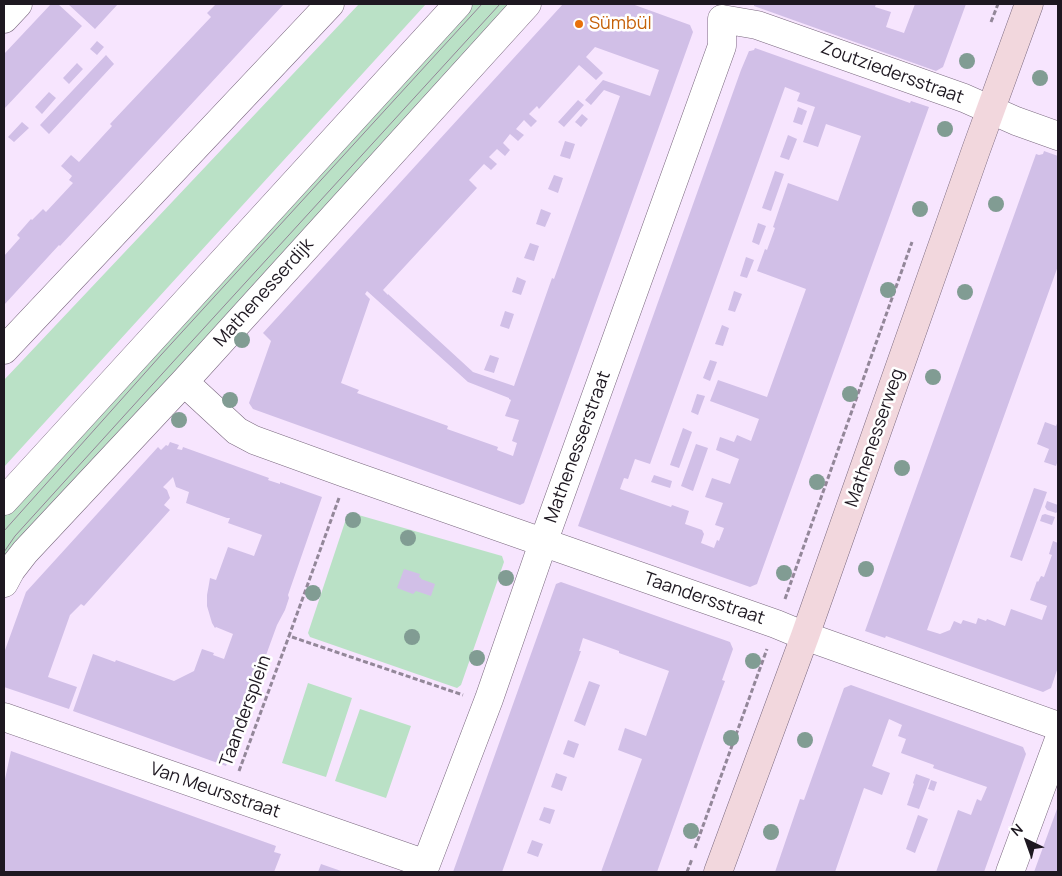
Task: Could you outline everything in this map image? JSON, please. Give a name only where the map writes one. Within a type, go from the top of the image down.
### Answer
[{"type":"street","points":[[4,19],[18,4]]},
{"type":"street","points":[[4,350],[330,4]]},
{"type":"street","points":[[4,501],[458,4]]},
{"type":"street","name":"Mathenesserdijk","points":[[4,583],[25,552],[184,382],[527,4]]},
{"type":"street","name":"Mathenesserweg","points":[[718,872],[805,636],[1030,4]]},
{"type":"street","name":"Zoutziedersstraat","points":[[714,12],[757,25],[964,98],[1016,121],[1058,136]]},
{"type":"street","name":"Mathenesserstraat","points":[[425,868],[488,699],[722,46],[714,12]]},
{"type":"street","name":"Taandersstraat","points":[[184,382],[237,431],[254,440],[776,624],[1058,726]]},
{"type":"street","name":"Van Meursstraat","points":[[4,717],[230,796],[425,868]]},
{"type":"street","points":[[1010,872],[1052,779],[1058,742]]},
{"type":"path","points":[[989,30],[998,4]]},
{"type":"path","name":"Mathenesserweg","points":[[687,872],[913,240]]},
{"type":"path","points":[[348,474],[289,636],[469,697],[488,699]]},
{"type":"path","name":"Taandersplein","points":[[230,796],[289,636]]},
{"type":"green space","points":[[359,4],[426,4],[4,467],[4,380]]},
{"type":"green space","points":[[468,4],[515,4],[4,567],[4,513]]},
{"type":"green space","points":[[355,514],[502,556],[504,562],[461,685],[457,688],[310,637],[308,633],[345,522]]},
{"type":"green space","points":[[308,683],[352,698],[326,777],[282,763]]},
{"type":"green space","points":[[360,709],[411,726],[386,798],[335,781]]},
{"type":"building","points":[[51,4],[58,4],[82,26],[4,109],[4,54]]},
{"type":"building","points":[[68,4],[118,4],[95,29]]},
{"type":"building","points":[[216,4],[284,4],[4,305],[4,256],[20,238],[17,235],[31,219],[43,209],[46,212],[73,183],[69,180],[72,176],[61,166],[71,155],[79,162],[112,126],[110,124],[211,17],[207,13]]},
{"type":"building","points":[[563,4],[632,4],[690,25],[693,32],[524,503],[520,505],[253,409],[249,403],[271,341],[263,333]],"holes":[[[595,47],[659,70],[650,96],[603,80],[585,100],[591,105],[604,90],[620,96],[514,386],[473,372],[383,290],[477,188],[469,180],[484,164],[491,170],[497,164],[489,157],[497,149],[505,156],[510,150],[503,143],[510,134],[518,141],[524,135],[516,129],[524,120],[531,127],[537,121],[529,114],[537,106],[539,109],[579,65],[596,80],[603,73],[586,57]],[[367,291],[468,382],[511,400],[505,416],[519,420],[512,441],[517,443],[513,456],[497,450],[498,447],[447,429],[448,426],[357,393],[359,390],[341,383],[370,299],[365,294]]]},
{"type":"building","points":[[754,4],[876,4],[875,7],[891,12],[886,27],[904,33],[915,4],[966,4],[943,67],[936,71],[754,6]]},
{"type":"building","points":[[97,41],[104,47],[97,55],[90,49]]},
{"type":"building","points":[[755,48],[910,103],[911,101],[929,107],[757,584],[750,587],[578,526],[741,70],[749,51]],"holes":[[[785,87],[800,93],[797,101],[815,107],[803,142],[818,147],[826,124],[861,136],[838,201],[788,183],[773,227],[775,228],[757,271],[806,289],[767,397],[718,380],[710,401],[759,419],[751,441],[737,435],[734,442],[720,437],[716,450],[739,459],[730,484],[712,478],[705,497],[723,503],[715,525],[724,528],[714,548],[701,543],[704,534],[702,530],[685,524],[689,511],[672,505],[671,507],[620,489],[624,478],[628,479],[635,459],[650,464]]]},
{"type":"building","points":[[106,55],[114,64],[49,134],[40,125]]},
{"type":"building","points":[[77,63],[83,69],[69,84],[63,78]]},
{"type":"building","points":[[49,92],[56,98],[42,114],[35,107]]},
{"type":"building","points":[[578,100],[584,105],[564,127],[558,122]]},
{"type":"building","points":[[798,107],[807,111],[802,125],[793,122]]},
{"type":"building","points":[[582,114],[588,119],[581,127],[575,122]]},
{"type":"building","points":[[22,122],[29,128],[14,142],[8,137]]},
{"type":"building","points":[[788,135],[797,139],[789,160],[780,157]]},
{"type":"building","points":[[565,141],[575,144],[570,159],[560,156]]},
{"type":"building","points":[[1044,151],[1058,156],[1058,266],[927,630],[940,634],[950,630],[954,621],[961,624],[963,620],[976,624],[978,618],[986,621],[987,619],[1005,626],[1011,609],[1042,620],[1047,606],[1030,600],[1037,581],[1041,576],[1044,577],[1052,555],[1049,554],[1053,541],[1058,543],[1058,667],[1051,688],[1043,692],[886,636],[885,638],[865,631],[1036,154],[1043,154]]},
{"type":"building","points":[[775,171],[784,174],[771,211],[762,208]]},
{"type":"building","points":[[554,175],[563,178],[558,193],[548,189]]},
{"type":"building","points":[[541,209],[551,213],[545,227],[536,224]]},
{"type":"building","points":[[758,223],[766,226],[759,245],[752,242]]},
{"type":"building","points":[[530,243],[539,246],[534,261],[524,258]]},
{"type":"building","points":[[746,257],[754,260],[747,278],[740,276]]},
{"type":"building","points":[[517,277],[526,281],[521,295],[512,292]]},
{"type":"building","points":[[734,291],[742,294],[735,312],[728,310]]},
{"type":"building","points":[[505,311],[514,314],[509,329],[500,326]]},
{"type":"building","points":[[722,325],[729,328],[723,346],[715,344]]},
{"type":"building","points":[[490,355],[499,358],[494,373],[484,370]]},
{"type":"building","points":[[710,360],[717,362],[710,381],[703,378]]},
{"type":"building","points":[[697,394],[705,396],[698,415],[691,412]]},
{"type":"building","points":[[1058,421],[1058,460],[1056,466],[1044,462],[1049,449],[1037,444],[1045,422],[1056,426]]},
{"type":"building","points":[[683,428],[692,432],[679,468],[670,465]]},
{"type":"building","points":[[170,442],[179,445],[177,449],[182,450],[183,447],[269,478],[268,480],[280,484],[280,482],[322,497],[288,595],[289,598],[285,610],[277,625],[245,713],[239,711],[235,720],[242,723],[226,766],[73,711],[93,654],[115,662],[116,660],[174,681],[194,671],[202,649],[224,659],[233,634],[215,628],[212,623],[207,606],[210,578],[216,580],[228,547],[254,556],[262,535],[228,523],[230,518],[186,503],[189,492],[176,487],[173,477],[163,487],[167,490],[170,498],[164,505],[170,510],[84,606],[81,604],[70,615],[48,677],[77,687],[69,709],[4,687],[4,653],[26,592],[158,447],[161,450],[166,445],[168,446]]},
{"type":"building","points":[[696,444],[708,448],[693,491],[681,486]]},
{"type":"building","points":[[654,475],[672,481],[670,488],[651,482]]},
{"type":"building","points":[[1034,488],[1047,492],[1022,561],[1010,557]]},
{"type":"building","points":[[1047,501],[1058,505],[1058,513],[1047,510],[1045,507]]},
{"type":"building","points":[[1042,515],[1055,517],[1052,525],[1040,521]]},
{"type":"building","points":[[404,569],[420,574],[419,577],[421,579],[435,584],[431,596],[416,591],[413,594],[397,588]]},
{"type":"building","points":[[561,582],[730,642],[733,649],[722,680],[725,681],[657,872],[601,872],[642,759],[618,750],[625,728],[646,736],[669,671],[583,638],[579,651],[581,651],[502,872],[453,872],[556,584]]},
{"type":"building","points":[[589,681],[600,685],[585,726],[574,721]]},
{"type":"building","points":[[851,685],[1023,747],[1026,754],[984,872],[936,872],[958,810],[971,815],[977,799],[981,801],[987,787],[933,768],[934,765],[901,753],[906,739],[898,736],[902,725],[889,719],[872,766],[890,773],[882,795],[864,788],[835,872],[775,872],[800,799],[804,800],[844,688]]},
{"type":"building","points":[[568,740],[579,744],[574,758],[563,754]]},
{"type":"building","points":[[11,751],[276,846],[274,852],[281,854],[274,872],[4,872],[4,784]]},
{"type":"building","points":[[556,773],[567,777],[562,791],[551,787]]},
{"type":"building","points":[[916,774],[930,779],[919,809],[907,805]]},
{"type":"building","points":[[931,780],[937,782],[934,791],[928,789]]},
{"type":"building","points":[[544,807],[555,810],[550,824],[539,820]]},
{"type":"building","points":[[1057,809],[1058,872],[1034,872]]},
{"type":"building","points":[[918,815],[928,819],[915,853],[906,849]]},
{"type":"building","points":[[532,840],[543,844],[538,857],[527,853]]},
{"type":"building","points":[[321,864],[344,872],[318,872]]},
{"type":"tram line","points":[[4,531],[161,355],[482,4]]},
{"type":"tram line","points":[[4,552],[15,536],[500,4]]},
{"type":"place","name":"Sümbül","points":[[579,24]]}]
